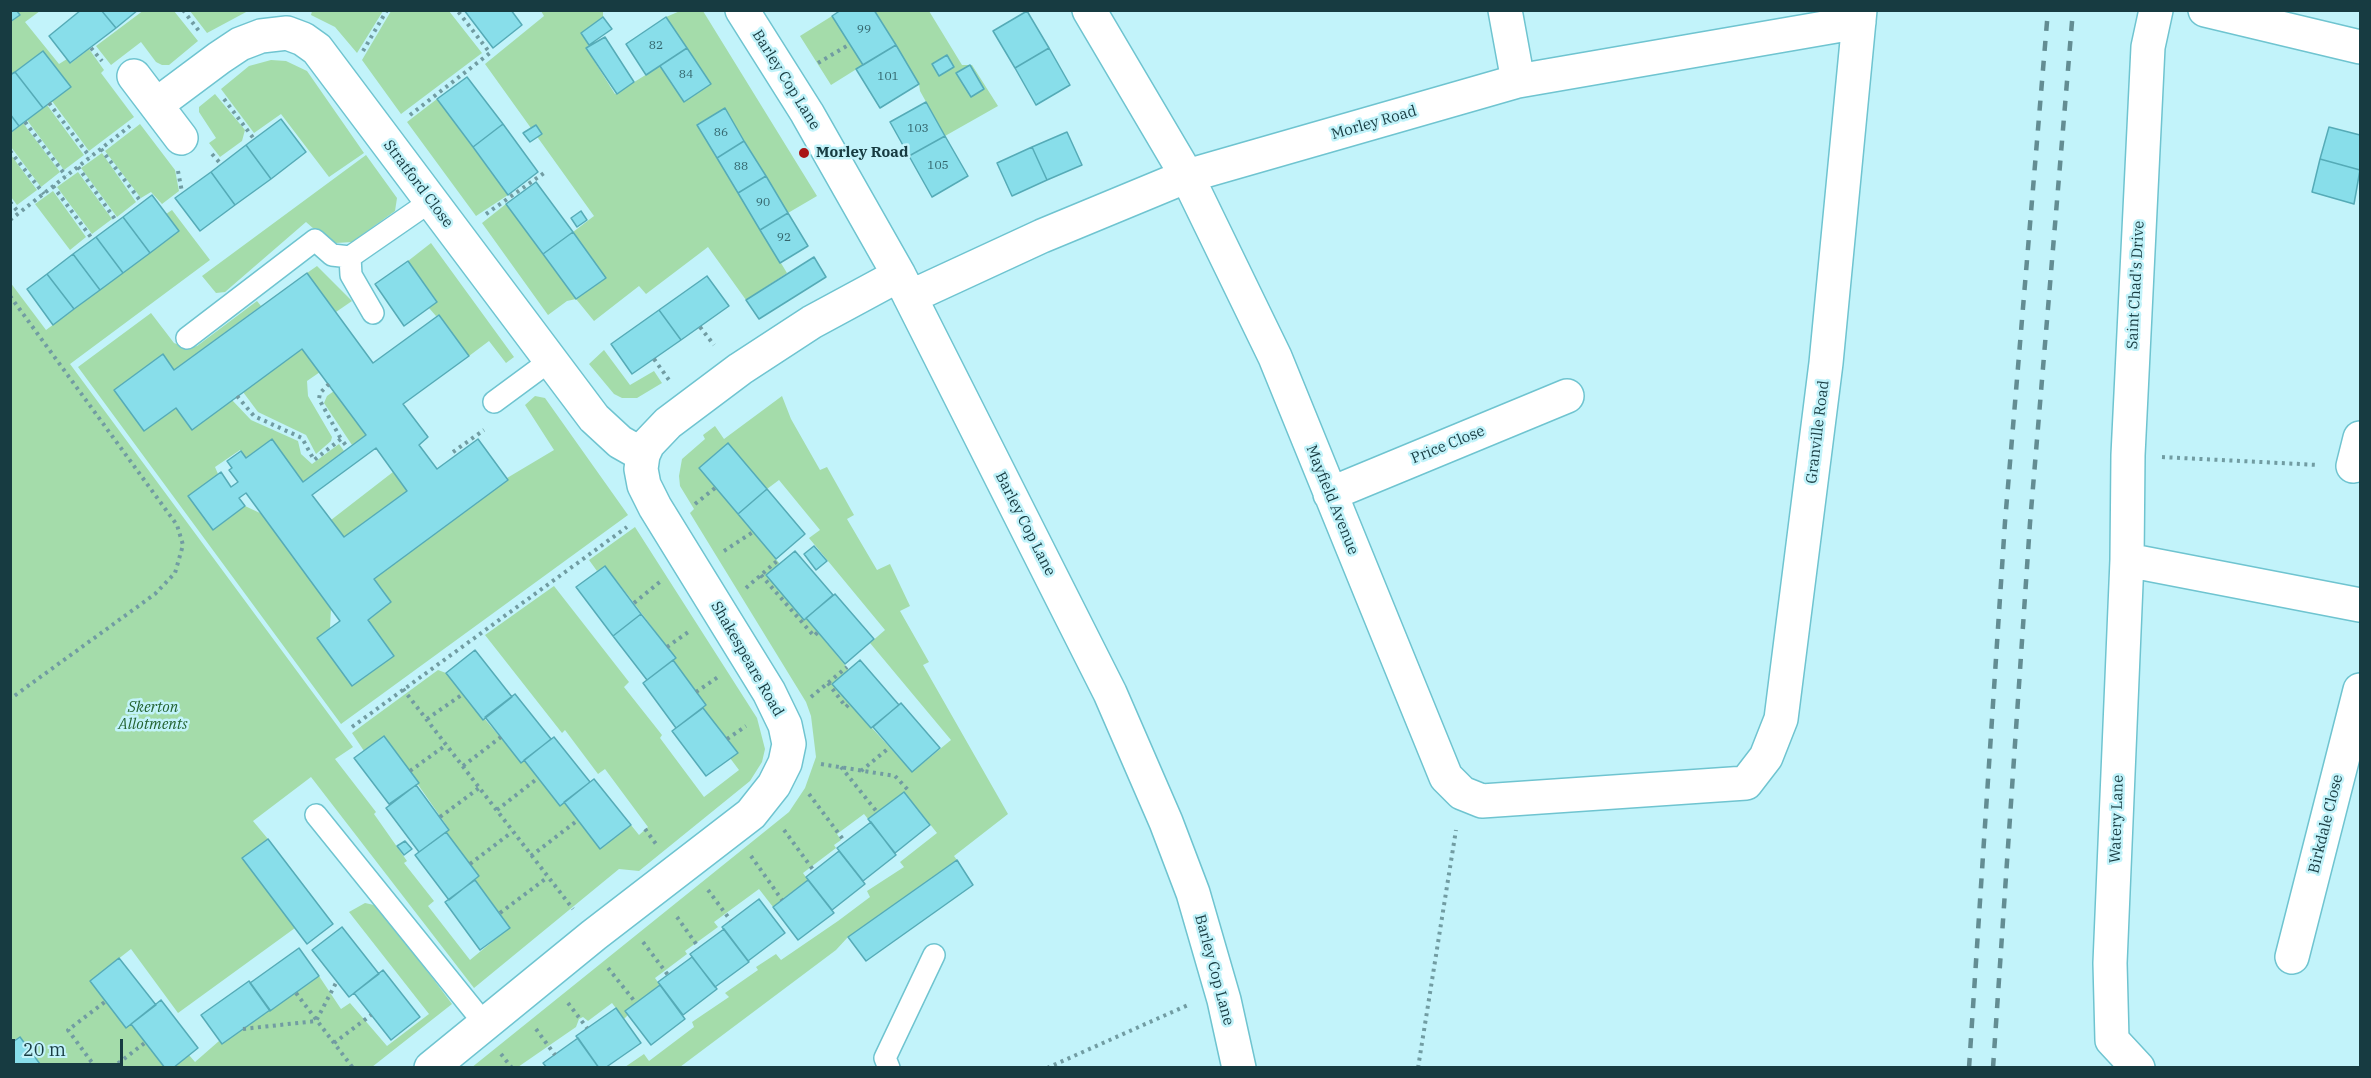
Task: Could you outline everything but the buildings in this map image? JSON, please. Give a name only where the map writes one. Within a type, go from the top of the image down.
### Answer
[{"type":"street","name":"Barley Cop Lane","points":[[742,10],[807,113],[904,286],[1110,693],[1166,822],[1189,883],[1224,1000],[1239,1068]]},
{"type":"street","name":"Mayfield Avenue","points":[[1089,10],[1187,176],[1275,357],[1446,777],[1462,793]]},
{"type":"street","points":[[1505,10],[1518,81]]},
{"type":"street","name":"Saint Chad's Drive","points":[[2127,560],[2128,455],[2148,47],[2156,10]]},
{"type":"street","points":[[2205,10],[2361,47]]},
{"type":"street","name":"Morley Road","points":[[904,286],[1042,236],[1187,176],[1518,81],[1859,16]]},
{"type":"street","name":"Granville Road","points":[[1462,793],[1482,801],[1746,783],[1766,757],[1781,719],[1826,363],[1859,16]]},
{"type":"street","name":"Stratford Close","points":[[145,114],[240,44],[261,36],[287,33],[303,39],[316,49],[594,418],[620,442],[643,455]]},
{"type":"street","points":[[134,76],[145,114],[179,150]]},
{"type":"street","points":[[643,455],[648,444],[668,423],[740,369],[812,322],[904,286]]},
{"type":"street","name":"Price Close","points":[[1330,494],[1567,396]]},
{"type":"street","name":"Shakespeare Road","points":[[431,1068],[484,1023],[751,814],[765,799],[785,763],[789,744],[785,725],[769,692],[655,507],[644,485],[641,469],[643,455]]},
{"type":"street","points":[[2127,560],[2361,605]]},
{"type":"street","name":"Watery Lane","points":[[2127,560],[2110,963],[2112,1040],[2138,1068]]},
{"type":"street","name":"Birkdale Close","points":[[2292,957],[2361,690]]},
{"type":"lane","points":[[187,338],[315,240],[332,255],[350,257],[431,201]]},
{"type":"lane","points":[[350,257],[351,274],[373,313]]},
{"type":"lane","points":[[494,402],[551,360]]},
{"type":"lane","points":[[316,815],[484,1023]]},
{"type":"lane","points":[[889,1068],[885,1058],[934,954]]},
{"type":"path","points":[[362,54],[387,10]]},
{"type":"path","points":[[409,116],[490,53],[457,10]]},
{"type":"path","points":[[818,64],[850,44]]},
{"type":"path","points":[[221,96],[254,139]]},
{"type":"path","points":[[50,103],[90,157]]},
{"type":"path","points":[[10,220],[145,114]]},
{"type":"path","points":[[25,122],[66,176]]},
{"type":"path","points":[[100,149],[142,203]]},
{"type":"path","points":[[179,150],[182,192]]},
{"type":"path","points":[[10,151],[44,194]]},
{"type":"path","points":[[78,167],[117,222]]},
{"type":"path","points":[[482,217],[543,172]]},
{"type":"path","points":[[53,186],[93,240]]},
{"type":"path","points":[[10,202],[19,213]]},
{"type":"path","points":[[10,296],[177,525],[183,545],[175,573],[155,594],[10,699]]},
{"type":"path","points":[[700,327],[720,353]]},
{"type":"path","points":[[654,359],[673,386]]},
{"type":"path","points":[[329,384],[320,393],[319,399],[341,440],[348,448]]},
{"type":"path","points":[[237,396],[254,416],[302,438],[314,460],[341,440]]},
{"type":"path","points":[[2128,455],[2357,452]]},
{"type":"path","points":[[687,510],[716,488]]},
{"type":"path","points":[[352,727],[628,526]]},
{"type":"path","points":[[715,556],[753,532]]},
{"type":"path","points":[[738,594],[777,561]]},
{"type":"path","points":[[761,575],[777,590],[814,636],[818,632]]},
{"type":"path","points":[[634,603],[668,576]]},
{"type":"path","points":[[667,647],[698,625]]},
{"type":"path","points":[[806,702],[847,667]]},
{"type":"path","points":[[696,692],[727,670]]},
{"type":"path","points":[[828,683],[846,706],[849,704]]},
{"type":"path","points":[[403,689],[579,917]]},
{"type":"path","points":[[426,719],[463,694]]},
{"type":"path","points":[[463,766],[501,737]]},
{"type":"path","points":[[410,771],[446,745]]},
{"type":"path","points":[[861,771],[890,747]]},
{"type":"path","points":[[815,763],[895,776],[909,791]]},
{"type":"path","points":[[841,767],[877,813]]},
{"type":"path","points":[[497,810],[538,778]]},
{"type":"path","points":[[440,817],[479,788]]},
{"type":"path","points":[[805,788],[845,842]]},
{"type":"path","points":[[1418,1068],[1462,793]]},
{"type":"path","points":[[531,856],[578,820]]},
{"type":"path","points":[[777,822],[814,871]]},
{"type":"path","points":[[470,864],[512,831]]},
{"type":"path","points":[[745,848],[782,900]]},
{"type":"path","points":[[500,913],[548,877]]},
{"type":"path","points":[[702,882],[730,921]]},
{"type":"path","points":[[671,908],[699,948]]},
{"type":"path","points":[[638,935],[668,975]]},
{"type":"path","points":[[604,962],[636,1003]]},
{"type":"path","points":[[316,1021],[337,981]]},
{"type":"path","points":[[296,993],[353,1068]]},
{"type":"path","points":[[562,995],[587,1028]]},
{"type":"path","points":[[1047,1068],[1191,1004],[1224,1000]]},
{"type":"path","points":[[96,1068],[68,1030],[106,1001]]},
{"type":"path","points":[[334,1043],[371,1015]]},
{"type":"path","points":[[243,1029],[316,1021]]},
{"type":"path","points":[[537,1030],[555,1055]]},
{"type":"path","points":[[112,1068],[146,1042]]},
{"type":"path","points":[[505,1058],[512,1068]]},
{"type":"green space","points":[[144,10],[174,11],[198,41],[169,65],[156,62],[141,42],[111,65],[96,46]]},
{"type":"green space","points":[[312,10],[383,11],[357,53],[335,27],[311,15]]},
{"type":"green space","points":[[16,11],[40,11],[25,22],[59,64],[67,59],[71,63],[89,49],[104,70],[101,73],[134,117],[89,151],[52,101],[43,51],[11,75],[11,22],[20,15]]},
{"type":"green space","points":[[190,11],[248,11],[207,33]]},
{"type":"green space","points":[[391,11],[449,11],[482,53],[401,114],[362,60]]},
{"type":"green space","points":[[541,11],[603,11],[603,17],[581,33],[589,45],[586,48],[615,94],[660,66],[684,102],[711,84],[666,17],[680,11],[703,11],[817,196],[788,213],[725,109],[697,124],[787,273],[746,300],[708,247],[646,294],[639,286],[594,321],[576,299],[606,278],[573,232],[594,216],[485,64],[544,16]]},
{"type":"green space","points":[[874,11],[929,11],[962,65],[972,65],[998,106],[945,136],[920,91],[919,84]]},
{"type":"green space","points":[[832,16],[863,65],[831,85],[800,36]]},
{"type":"green space","points":[[271,60],[286,61],[307,71],[364,153],[329,177],[281,114],[254,133],[221,89],[249,66]]},
{"type":"green space","points":[[215,94],[245,130],[242,141],[220,157],[209,143],[216,138],[199,112],[199,107]]},
{"type":"green space","points":[[437,99],[508,195],[476,216],[407,122]]},
{"type":"green space","points":[[47,105],[84,155],[64,170],[27,120]]},
{"type":"green space","points":[[23,123],[60,172],[41,187],[11,147],[11,133]]},
{"type":"green space","points":[[140,124],[175,170],[179,191],[162,204],[151,192],[141,198],[105,151]]},
{"type":"green space","points":[[102,153],[136,202],[117,217],[81,168]]},
{"type":"green space","points":[[11,155],[37,190],[17,205],[11,197]]},
{"type":"green space","points":[[366,155],[397,198],[395,211],[352,242],[336,243],[322,236],[306,222],[225,292],[216,293],[202,276]]},
{"type":"green space","points":[[78,172],[112,219],[92,234],[57,187]]},
{"type":"green space","points":[[53,191],[86,237],[70,250],[35,204]]},
{"type":"green space","points":[[506,204],[576,299],[567,301],[548,315],[482,223]]},
{"type":"green space","name":"Skerton Allotments","points":[[172,210],[210,260],[70,364],[353,747],[335,759],[376,812],[374,814],[407,861],[404,863],[434,901],[428,906],[470,960],[510,927],[475,880],[479,876],[446,832],[449,829],[384,736],[364,751],[352,733],[438,670],[446,673],[521,762],[524,760],[559,805],[564,802],[600,849],[631,825],[639,835],[648,827],[605,769],[598,774],[565,730],[562,733],[485,635],[554,586],[629,682],[624,687],[662,735],[660,738],[704,797],[739,770],[730,758],[737,753],[703,708],[706,705],[673,660],[675,658],[634,603],[605,566],[597,571],[589,560],[635,527],[757,718],[765,749],[762,762],[750,781],[639,871],[619,869],[474,988],[311,777],[253,821],[268,839],[243,858],[295,928],[178,1013],[131,949],[90,981],[126,1027],[131,1024],[165,1067],[43,1067],[20,1037],[10,1044],[10,282],[46,330],[179,231],[166,214]]},
{"type":"green space","points":[[431,243],[514,357],[506,363],[489,341],[469,356],[439,315],[436,316],[429,308],[437,301],[408,261]]},
{"type":"green space","points":[[317,266],[352,301],[336,312],[307,273]]},
{"type":"green space","points":[[257,301],[261,306],[174,370],[162,355],[114,390],[144,431],[176,408],[192,430],[232,400],[251,420],[298,441],[301,454],[312,464],[339,444],[344,451],[303,482],[272,439],[246,458],[240,450],[215,467],[218,474],[213,530],[245,506],[262,514],[331,608],[330,628],[317,638],[352,686],[394,656],[368,620],[391,602],[374,579],[508,480],[507,478],[554,450],[525,405],[535,396],[545,398],[628,515],[341,724],[78,367],[151,313],[174,343],[188,348],[197,346]]},
{"type":"green space","points":[[302,349],[320,372],[307,381],[308,396],[332,437],[331,441],[316,454],[306,435],[258,412],[243,392]]},
{"type":"green space","points":[[604,350],[630,385],[654,371],[662,383],[637,398],[622,398],[614,394],[589,364]]},
{"type":"green space","points":[[334,391],[366,435],[352,445],[324,403],[327,396]]},
{"type":"green space","points":[[782,396],[791,419],[820,470],[827,467],[854,515],[847,519],[877,570],[890,564],[910,606],[900,611],[929,662],[923,665],[1008,814],[954,856],[957,860],[848,937],[836,950],[680,1067],[625,1067],[644,1054],[649,1061],[694,1027],[692,1022],[729,997],[725,993],[758,970],[756,967],[776,954],[781,960],[870,897],[867,891],[904,867],[900,862],[937,833],[904,792],[868,819],[864,814],[837,834],[841,840],[834,845],[836,848],[803,873],[808,880],[773,907],[759,889],[714,922],[718,927],[685,951],[687,954],[655,978],[660,985],[625,1011],[628,1015],[624,1019],[612,1003],[588,1021],[583,1017],[579,1019],[576,1027],[518,1067],[471,1068],[789,812],[805,788],[816,757],[811,716],[806,702],[690,513],[694,509],[680,486],[682,459],[705,439],[703,435],[715,426],[724,439]],"holes":[[[723,447],[767,489],[779,480],[820,530],[809,538],[885,630],[870,643],[951,740],[912,772],[833,685],[849,670],[806,618],[780,564],[699,468]]]},
{"type":"green space","points":[[393,472],[407,491],[344,537],[331,520]]},
{"type":"green space","points":[[365,903],[374,905],[386,916],[452,1004],[372,1067],[173,1068],[189,1055],[195,1062],[219,1041],[222,1043],[319,976],[341,1009],[350,1003],[387,1046],[429,1014],[349,912]]},
{"type":"railway","points":[[1969,1068],[2005,522],[2048,10]]},
{"type":"railway","points":[[1993,1068],[2030,523],[2073,10]]},
{"type":"place","name":"Morley Road","points":[[804,153]]}]
